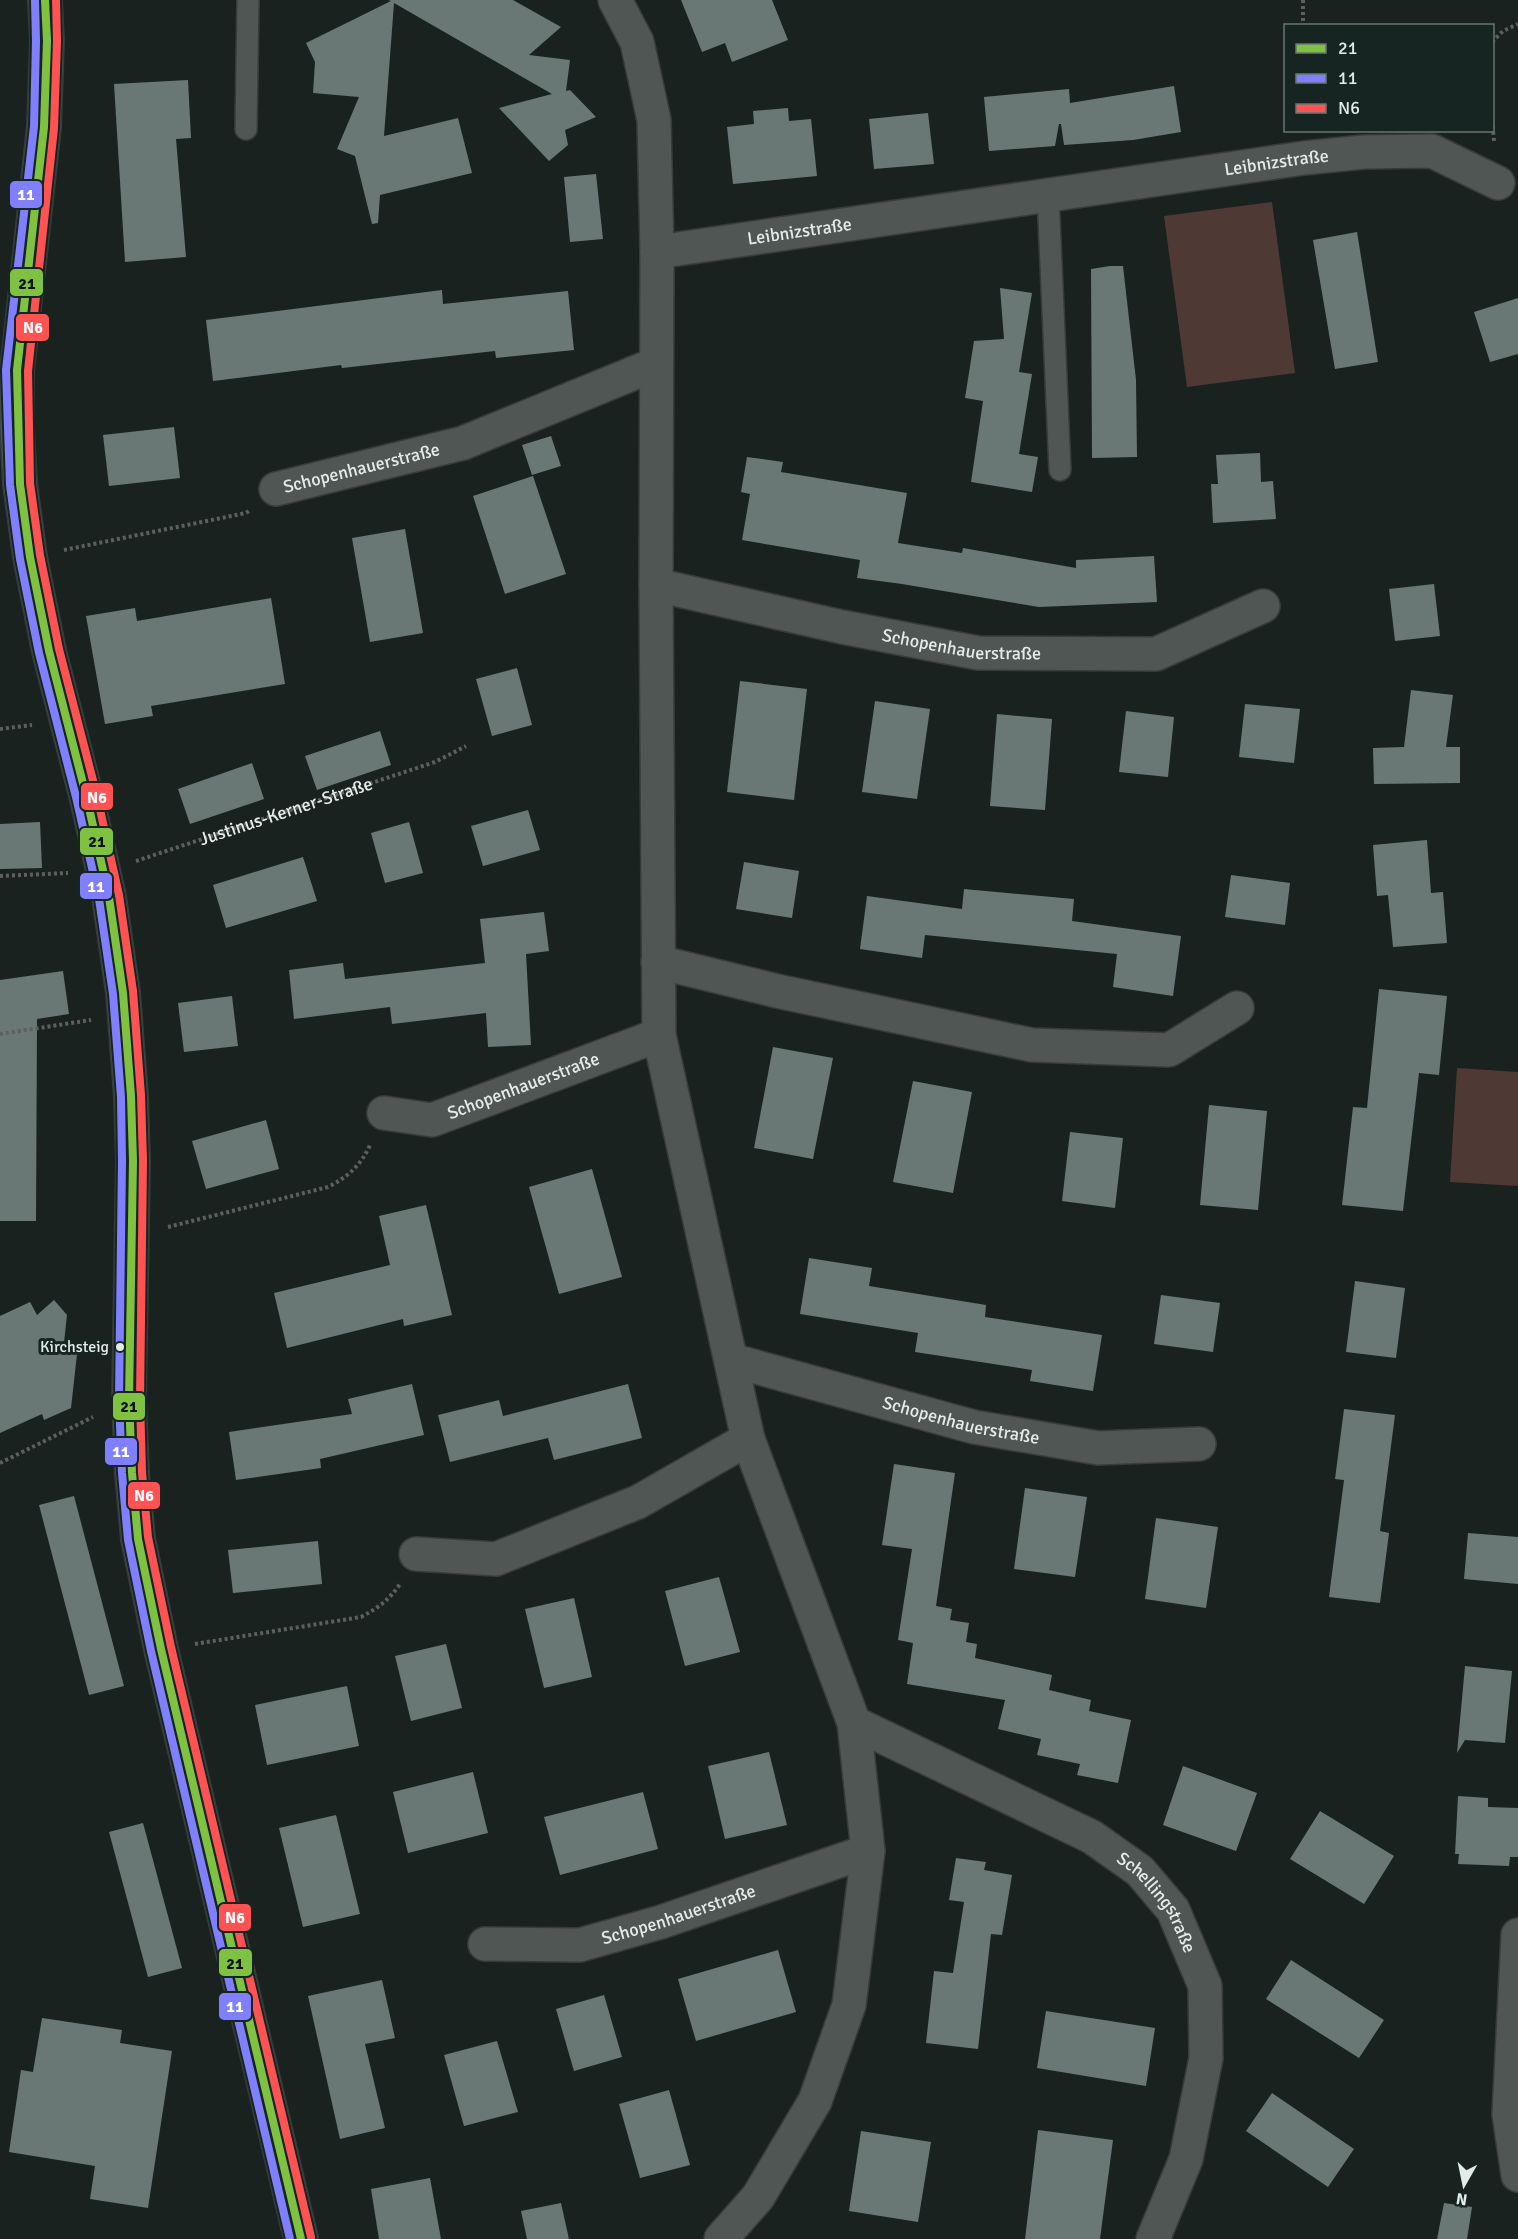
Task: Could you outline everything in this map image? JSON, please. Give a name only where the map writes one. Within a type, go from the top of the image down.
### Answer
[{"type":"street","points":[[45,0],[46,88],[38,186],[9,371],[30,557],[49,651],[104,872],[127,1038],[133,1161],[129,1400],[138,1539],[161,1649],[301,2239]]},
{"type":"street","points":[[615,0],[637,42],[654,120],[657,252],[656,585],[659,1035],[748,1439],[854,1723],[868,1851],[849,2005],[815,2101],[758,2197],[721,2239]]},
{"type":"street","name":"Leibnizstraße","points":[[657,252],[1304,158],[1375,152],[1432,151],[1498,183]]},
{"type":"street","name":"Schopenhauerstraße","points":[[276,489],[463,443],[656,364]]},
{"type":"street","name":"Schopenhauerstraße","points":[[656,585],[842,627],[978,653],[1156,654],[1263,606]]},
{"type":"street","points":[[658,962],[777,991],[1032,1045],[1169,1050],[1237,1008]]},
{"type":"street","name":"Schopenhauerstraße","points":[[384,1113],[432,1120],[659,1035]]},
{"type":"street","name":"Schopenhauerstraße","points":[[730,1359],[974,1426],[1098,1448],[1199,1444]]},
{"type":"street","points":[[416,1554],[496,1559],[638,1502],[748,1439]]},
{"type":"street","name":"Schellingstraße","points":[[854,1723],[1092,1837],[1140,1871],[1173,1910],[1205,1986],[1206,2058],[1186,2159],[1153,2239]]},
{"type":"street","name":"Schopenhauerstraße","points":[[485,1944],[580,1946],[661,1922],[868,1851]]},
{"type":"street","points":[[1518,1935],[1509,2114],[1518,2175]]},
{"type":"lane","points":[[246,129],[248,0]]},
{"type":"lane","points":[[1048,195],[1060,470]]},
{"type":"path","points":[[1303,0],[1303,24]]},
{"type":"path","points":[[1494,40],[1503,31],[1518,24]]},
{"type":"path","name":"Schopenhauerstraße","points":[[30,557],[246,513],[276,489]]},
{"type":"path","points":[[0,729],[27,725]]},
{"type":"path","name":"Justinus-Kerner-Straße","points":[[104,872],[435,762],[466,746]]},
{"type":"path","points":[[0,876],[60,874]]},
{"type":"path","points":[[0,1034],[79,1022]]},
{"type":"path","points":[[132,1236],[328,1187],[346,1178],[357,1167],[367,1152],[384,1113]]},
{"type":"path","points":[[0,1463],[129,1400]]},
{"type":"path","points":[[161,1649],[361,1617],[391,1598],[411,1567],[416,1554]]},
{"type":"shaded area","points":[[1272,202],[1295,373],[1187,387],[1164,216]]},
{"type":"shaded area","points":[[1457,1068],[1518,1072],[1518,1186],[1450,1182]]},
{"type":"building","points":[[388,0],[513,0],[561,27],[529,55],[570,60],[566,91],[570,90],[596,117],[565,130],[568,145],[549,161],[499,108],[552,94],[394,3],[384,136],[458,118],[472,173],[380,195],[378,223],[372,224],[355,156],[337,149],[359,97],[313,93],[315,62],[306,43],[391,1]]},
{"type":"building","points":[[681,0],[772,0],[788,40],[732,62],[725,43],[702,52]]},
{"type":"building","points":[[188,80],[191,138],[176,139],[186,257],[125,262],[114,84]]},
{"type":"building","points":[[1174,86],[1181,132],[1133,140],[1064,145],[1061,124],[1059,124],[1055,146],[989,151],[984,97],[1069,89],[1070,103]]},
{"type":"building","points":[[788,108],[789,121],[811,119],[817,176],[733,184],[727,127],[754,124],[753,111]]},
{"type":"building","points":[[928,113],[934,164],[874,169],[869,119]]},
{"type":"building","points":[[596,174],[603,239],[570,242],[564,177]]},
{"type":"building","points":[[1357,232],[1378,362],[1335,369],[1313,240]]},
{"type":"building","points":[[1123,266],[1136,380],[1137,457],[1092,458],[1091,269]]},
{"type":"building","points":[[1000,288],[1032,293],[1019,372],[1032,374],[1019,454],[1038,457],[1032,492],[971,482],[983,401],[965,398],[974,341],[1004,339]]},
{"type":"building","points":[[442,290],[443,304],[568,291],[574,350],[496,358],[495,351],[342,368],[341,365],[213,381],[206,320]]},
{"type":"building","points":[[1518,298],[1518,354],[1490,362],[1474,312]]},
{"type":"building","points":[[174,427],[180,478],[109,486],[103,435]]},
{"type":"building","points":[[551,436],[561,466],[532,475],[522,445]]},
{"type":"building","points":[[1260,453],[1261,482],[1273,481],[1276,519],[1213,523],[1211,484],[1218,484],[1216,455]]},
{"type":"building","points":[[747,457],[783,462],[781,472],[907,493],[898,543],[962,553],[963,548],[1076,568],[1076,560],[1154,556],[1157,602],[1039,607],[857,578],[860,560],[742,540],[750,494],[741,492]]},
{"type":"building","points":[[533,476],[566,574],[505,594],[473,496]]},
{"type":"building","points":[[405,529],[423,633],[370,642],[352,538]]},
{"type":"building","points":[[1434,584],[1440,636],[1395,641],[1389,589]]},
{"type":"building","points":[[271,598],[285,684],[151,706],[153,716],[105,724],[86,616],[135,608],[137,621]]},
{"type":"building","points":[[517,668],[532,725],[492,736],[476,679]]},
{"type":"building","points":[[740,681],[807,689],[794,800],[727,792]]},
{"type":"building","points":[[1411,690],[1453,695],[1446,747],[1460,747],[1460,783],[1374,784],[1373,748],[1404,747]]},
{"type":"building","points":[[875,701],[930,709],[917,799],[862,792]]},
{"type":"building","points":[[1245,704],[1300,709],[1294,763],[1239,757]]},
{"type":"building","points":[[1126,711],[1174,717],[1168,777],[1119,772]]},
{"type":"building","points":[[997,714],[1052,719],[1045,810],[990,806]]},
{"type":"building","points":[[380,731],[391,765],[317,790],[305,756]]},
{"type":"building","points":[[252,763],[264,799],[190,824],[178,789]]},
{"type":"building","points":[[528,810],[540,850],[483,866],[471,826]]},
{"type":"building","points":[[40,822],[42,868],[0,869],[0,824]]},
{"type":"building","points":[[409,822],[423,873],[385,883],[371,833]]},
{"type":"building","points":[[1427,840],[1431,893],[1443,892],[1447,943],[1393,947],[1388,895],[1377,896],[1373,845]]},
{"type":"building","points":[[303,857],[317,901],[226,928],[213,885]]},
{"type":"building","points":[[744,862],[799,871],[792,918],[736,909]]},
{"type":"building","points":[[1231,875],[1290,883],[1285,925],[1225,917]]},
{"type":"building","points":[[964,889],[1074,899],[1072,921],[1181,936],[1173,996],[1113,987],[1117,954],[925,935],[922,958],[860,949],[867,896],[962,909]]},
{"type":"building","points":[[544,912],[549,951],[526,954],[531,1045],[488,1047],[486,1013],[392,1024],[390,1007],[294,1019],[289,970],[343,963],[345,979],[485,963],[480,919]]},
{"type":"building","points":[[63,971],[69,1014],[37,1019],[36,1221],[0,1221],[0,980]]},
{"type":"building","points":[[1379,989],[1447,996],[1439,1075],[1419,1073],[1403,1211],[1342,1205],[1353,1107],[1367,1108]]},
{"type":"building","points":[[232,996],[238,1046],[184,1052],[178,1003]]},
{"type":"building","points":[[773,1047],[833,1058],[813,1159],[754,1148]]},
{"type":"building","points":[[913,1081],[972,1092],[953,1193],[893,1182]]},
{"type":"building","points":[[1209,1105],[1267,1111],[1258,1210],[1200,1205]]},
{"type":"building","points":[[266,1120],[279,1169],[206,1189],[192,1141]]},
{"type":"building","points":[[1070,1132],[1123,1138],[1115,1208],[1062,1201]]},
{"type":"building","points":[[592,1169],[622,1277],[559,1294],[529,1187]]},
{"type":"building","points":[[426,1205],[452,1315],[404,1326],[403,1319],[287,1348],[274,1293],[390,1265],[379,1216]]},
{"type":"building","points":[[809,1258],[872,1268],[869,1286],[986,1305],[985,1317],[1102,1335],[1093,1391],[1030,1381],[1032,1370],[915,1352],[918,1333],[800,1314]]},
{"type":"building","points":[[1355,1281],[1405,1288],[1396,1358],[1346,1352]]},
{"type":"building","points":[[1161,1295],[1220,1303],[1213,1352],[1154,1344]]},
{"type":"building","points":[[54,1300],[67,1315],[63,1352],[77,1354],[71,1408],[44,1420],[42,1414],[0,1433],[0,1316],[30,1302],[37,1315]]},
{"type":"building","points":[[412,1384],[424,1435],[320,1459],[321,1468],[236,1480],[229,1432],[352,1414],[348,1399]]},
{"type":"building","points":[[628,1384],[642,1438],[554,1460],[548,1438],[450,1462],[438,1415],[499,1400],[503,1416]]},
{"type":"building","points":[[1344,1409],[1395,1415],[1380,1531],[1389,1533],[1380,1603],[1329,1597],[1344,1480],[1335,1479]]},
{"type":"building","points":[[894,1464],[955,1473],[936,1606],[952,1609],[950,1620],[969,1623],[966,1642],[977,1644],[975,1658],[1052,1675],[1049,1690],[1091,1700],[1089,1711],[1131,1720],[1118,1783],[1077,1775],[1080,1764],[1037,1755],[1041,1739],[998,1729],[1005,1700],[907,1684],[913,1643],[898,1640],[912,1549],[882,1545]]},
{"type":"building","points":[[1025,1488],[1087,1497],[1075,1577],[1014,1569]]},
{"type":"building","points":[[74,1496],[124,1686],[89,1695],[39,1505]]},
{"type":"building","points":[[1156,1518],[1218,1527],[1206,1608],[1145,1599]]},
{"type":"building","points":[[1468,1533],[1518,1537],[1518,1584],[1464,1579]]},
{"type":"building","points":[[318,1541],[322,1584],[233,1593],[228,1550]]},
{"type":"building","points":[[719,1577],[740,1652],[685,1666],[665,1591]]},
{"type":"building","points":[[574,1598],[592,1677],[544,1688],[525,1609]]},
{"type":"building","points":[[446,1644],[462,1708],[411,1721],[395,1656]]},
{"type":"building","points":[[1465,1666],[1512,1671],[1505,1743],[1465,1740],[1457,1753]]},
{"type":"building","points":[[347,1686],[359,1746],[267,1765],[255,1705]]},
{"type":"building","points":[[769,1752],[787,1825],[725,1839],[708,1766]]},
{"type":"building","points":[[1183,1766],[1257,1793],[1236,1851],[1163,1825]]},
{"type":"building","points":[[473,1772],[488,1833],[408,1853],[393,1792]]},
{"type":"building","points":[[643,1792],[658,1849],[560,1875],[544,1817]]},
{"type":"building","points":[[1458,1796],[1488,1798],[1488,1807],[1518,1808],[1518,1857],[1510,1857],[1509,1866],[1458,1864],[1459,1854],[1455,1854]]},
{"type":"building","points":[[1320,1811],[1394,1856],[1364,1904],[1290,1859]]},
{"type":"building","points":[[336,1815],[360,1914],[303,1927],[279,1828]]},
{"type":"building","points":[[143,1823],[182,1968],[148,1977],[109,1832]]},
{"type":"building","points":[[956,1858],[986,1862],[984,1870],[1012,1875],[1002,1935],[991,1934],[978,2049],[926,2043],[934,1971],[953,1973],[964,1902],[949,1900]]},
{"type":"building","points":[[778,1950],[796,2012],[696,2041],[678,1979]]},
{"type":"building","points":[[1291,1960],[1384,2020],[1359,2058],[1266,1999]]},
{"type":"building","points":[[382,1980],[395,2038],[365,2044],[385,2128],[340,2139],[308,1996]]},
{"type":"building","points":[[604,1995],[622,2057],[574,2071],[556,2009]]},
{"type":"building","points":[[1046,2011],[1155,2028],[1146,2086],[1037,2068]]},
{"type":"building","points":[[42,2018],[122,2030],[120,2043],[172,2051],[148,2208],[90,2199],[95,2166],[9,2152],[21,2070],[33,2072]]},
{"type":"building","points":[[497,2041],[518,2112],[464,2126],[444,2055]]},
{"type":"building","points":[[669,2090],[690,2165],[640,2178],[619,2104]]},
{"type":"building","points":[[1272,2093],[1354,2149],[1328,2187],[1246,2131]]},
{"type":"building","points":[[1038,2130],[1113,2140],[1100,2239],[1025,2239]]},
{"type":"building","points":[[861,2131],[931,2142],[918,2222],[849,2211]]},
{"type":"building","points":[[430,2178],[441,2239],[379,2239],[371,2189]]},
{"type":"building","points":[[561,2203],[569,2239],[527,2239],[521,2211]]},
{"type":"building","points":[[1444,2203],[1472,2207],[1467,2239],[1437,2239]]},
{"type":"transit line","name":"21","points":[[45,0],[47,41],[44,127],[17,370],[20,484],[30,557],[49,651],[87,799],[109,897],[123,993],[131,1096],[133,1161],[129,1400],[138,1539],[161,1649],[301,2239]]},
{"type":"transit line","name":"N6","points":[[56,0],[54,128],[28,371],[30,483],[40,555],[59,649],[97,796],[119,895],[133,991],[141,1095],[143,1161],[140,1400],[142,1472],[148,1537],[171,1647],[311,2237]]},
{"type":"transit line","name":"11","points":[[35,1],[34,126],[6,370],[10,485],[20,559],[39,653],[77,801],[99,899],[113,994],[121,1097],[119,1400],[128,1540],[151,1651],[290,2239]]},
{"type":"place","name":"Kirchsteig","points":[[120,1347]]}]
